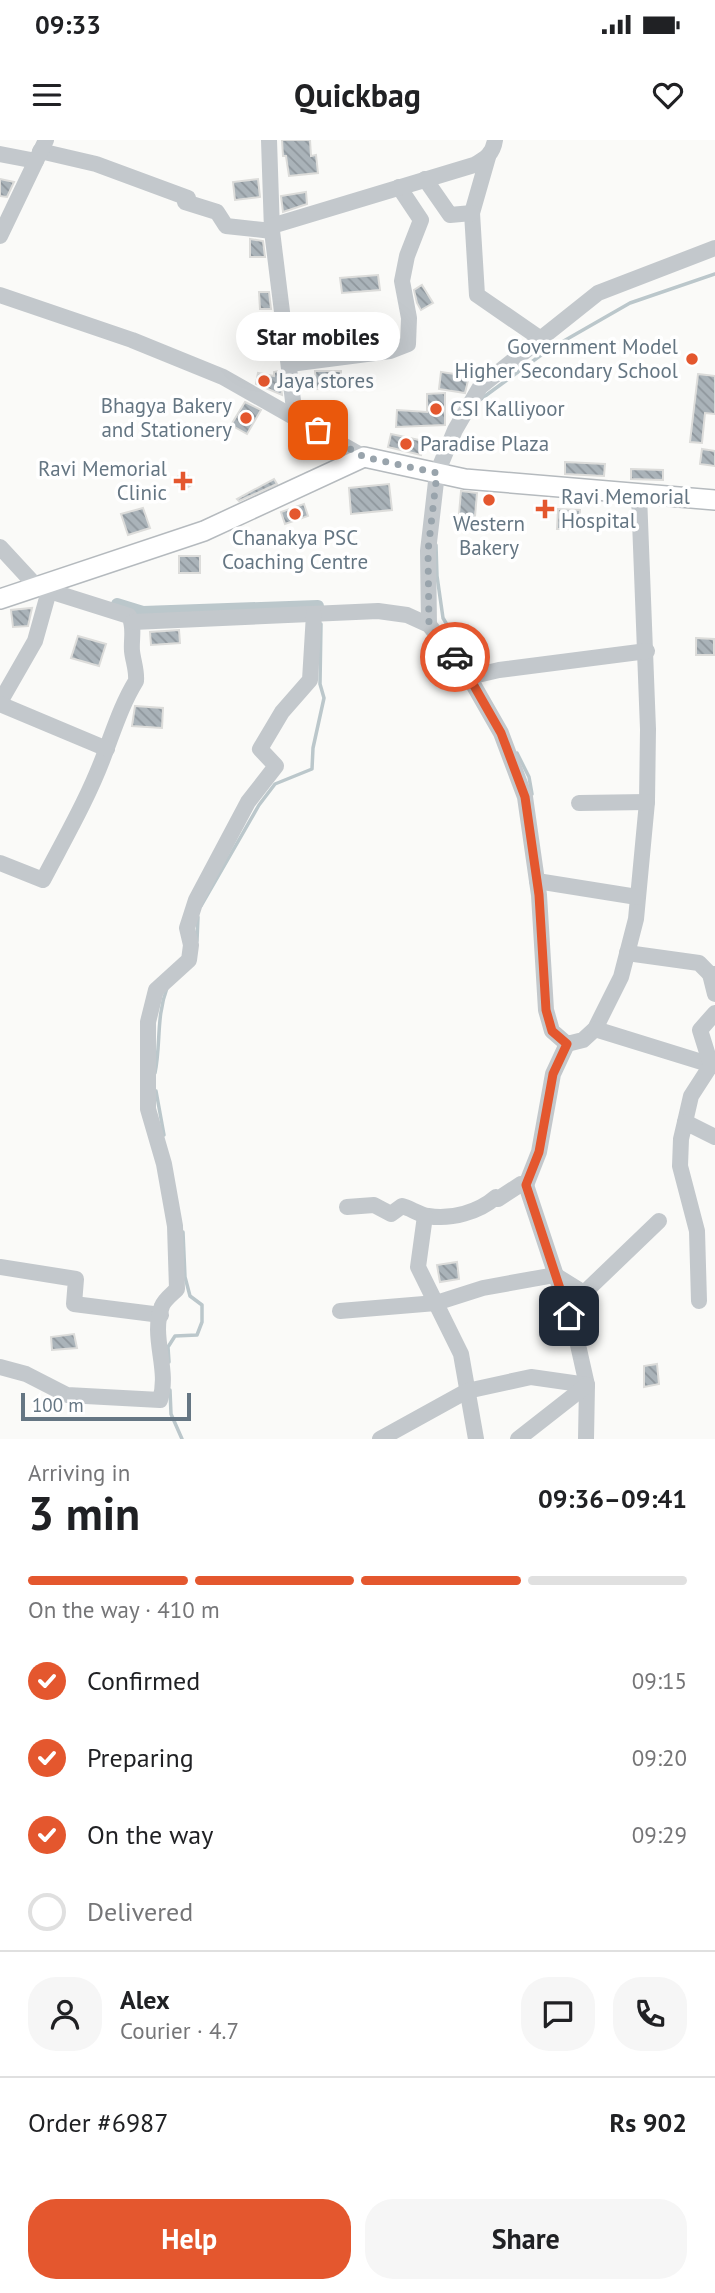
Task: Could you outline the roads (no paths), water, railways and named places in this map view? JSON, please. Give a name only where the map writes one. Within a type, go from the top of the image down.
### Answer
[{"type":"main road","points":[[0,599],[43,589],[204,531],[364,457],[465,479],[715,500]]},
{"type":"street","points":[[269,140],[272,231],[295,417]]},
{"type":"street","points":[[495,140],[472,213],[477,295],[541,339]]},
{"type":"street","points":[[0,155],[41,151],[96,164],[188,198],[185,202],[217,212],[226,226],[272,231]]},
{"type":"street","points":[[0,236],[41,151]]},
{"type":"street","points":[[272,231],[275,225],[474,165],[488,157]]},
{"type":"street","points":[[425,179],[450,215],[472,213]]},
{"type":"street","points":[[290,364],[390,351],[408,344],[409,318],[402,281],[407,256],[421,220],[400,187]]},
{"type":"street","points":[[429,625],[428,551],[437,473],[455,430],[480,387],[598,293],[715,248]]},
{"type":"street","points":[[0,295],[132,340],[223,377],[364,457]]},
{"type":"street","points":[[586,1439],[587,1385],[576,1336],[526,1185],[539,1152],[553,1074],[582,1038],[621,977],[636,919],[647,802],[646,651],[639,495]]},
{"type":"street","points":[[0,547],[43,589],[129,616],[132,622],[136,681],[78,814],[43,880],[0,863]]},
{"type":"street","points":[[43,589],[34,641],[0,703],[107,750]]},
{"type":"street","points":[[132,622],[378,611],[407,615],[429,625],[474,676],[501,733],[525,797],[543,882],[546,1010],[552,1031],[710,1068]]},
{"type":"street","points":[[0,1367],[26,1374],[67,1395],[160,1400],[162,1354],[157,1340],[162,1304],[177,1289],[175,1226],[164,1164],[148,1109],[148,1022],[156,990],[189,960],[191,945],[187,928],[197,900],[248,802],[276,766],[260,749],[282,712],[310,680],[314,614]]},
{"type":"street","points":[[474,676],[646,651]]},
{"type":"street","points":[[579,803],[647,802]]},
{"type":"street","points":[[543,882],[638,897]]},
{"type":"street","points":[[627,953],[699,962],[713,974],[715,994]]},
{"type":"street","points":[[699,1301],[697,1231],[680,1166],[681,1139],[691,1096],[710,1068],[700,1030],[715,1013]]},
{"type":"street","points":[[685,1122],[715,1137]]},
{"type":"street","points":[[347,1207],[374,1205],[391,1213],[402,1206],[425,1216],[458,1216],[487,1206],[496,1197],[498,1199],[521,1184],[526,1185]]},
{"type":"street","points":[[425,1216],[418,1267],[461,1354],[476,1439]]},
{"type":"street","points":[[340,1311],[436,1303],[483,1288],[555,1275],[584,1293],[659,1220]]},
{"type":"street","points":[[0,1267],[76,1279],[74,1304],[161,1315]]},
{"type":"street","points":[[380,1439],[467,1391],[531,1377],[587,1385]]},
{"type":"street","points":[[518,1439],[587,1385]]},
{"type":"waterway","points":[[481,399],[548,350],[630,303],[715,274]]},
{"type":"waterway","points":[[436,545],[443,618],[471,665]]},
{"type":"waterway","points":[[117,604],[143,612],[318,606]]},
{"type":"waterway","points":[[201,906],[259,805],[275,784],[312,769],[313,748],[324,698],[320,684],[321,624]]},
{"type":"waterway","points":[[517,753],[529,777],[532,794]]},
{"type":"waterway","points":[[197,941],[198,917]]},
{"type":"waterway","points":[[155,1073],[161,1009],[167,988]]},
{"type":"waterway","points":[[156,1091],[164,1135]]},
{"type":"waterway","points":[[169,1362],[168,1347],[175,1336],[197,1335],[202,1322],[202,1305],[190,1296],[185,1277],[183,1232]]},
{"type":"waterway","points":[[170,1390],[171,1414],[182,1439]]},
{"type":"place","name":"Government Model Higher Secondary School","points":[[692,359]]},
{"type":"place","name":"Jaya stores","points":[[264,381]]},
{"type":"place","name":"CSI Kalliyoor","points":[[436,409]]},
{"type":"place","name":"Bhagya Bakery and Stationery","points":[[246,418]]},
{"type":"place","name":"Star mobiles","points":[[318,430]]},
{"type":"place","name":"Paradise Plaza","points":[[406,444]]},
{"type":"place","name":"Ravi Memorial Clinic","points":[[183,481]]},
{"type":"place","name":"Western Bakery","points":[[489,500]]},
{"type":"place","name":"Ravi Memorial Hospital","points":[[545,509]]},
{"type":"place","name":"Chanakya PSC Coaching Centre","points":[[295,514]]}]
